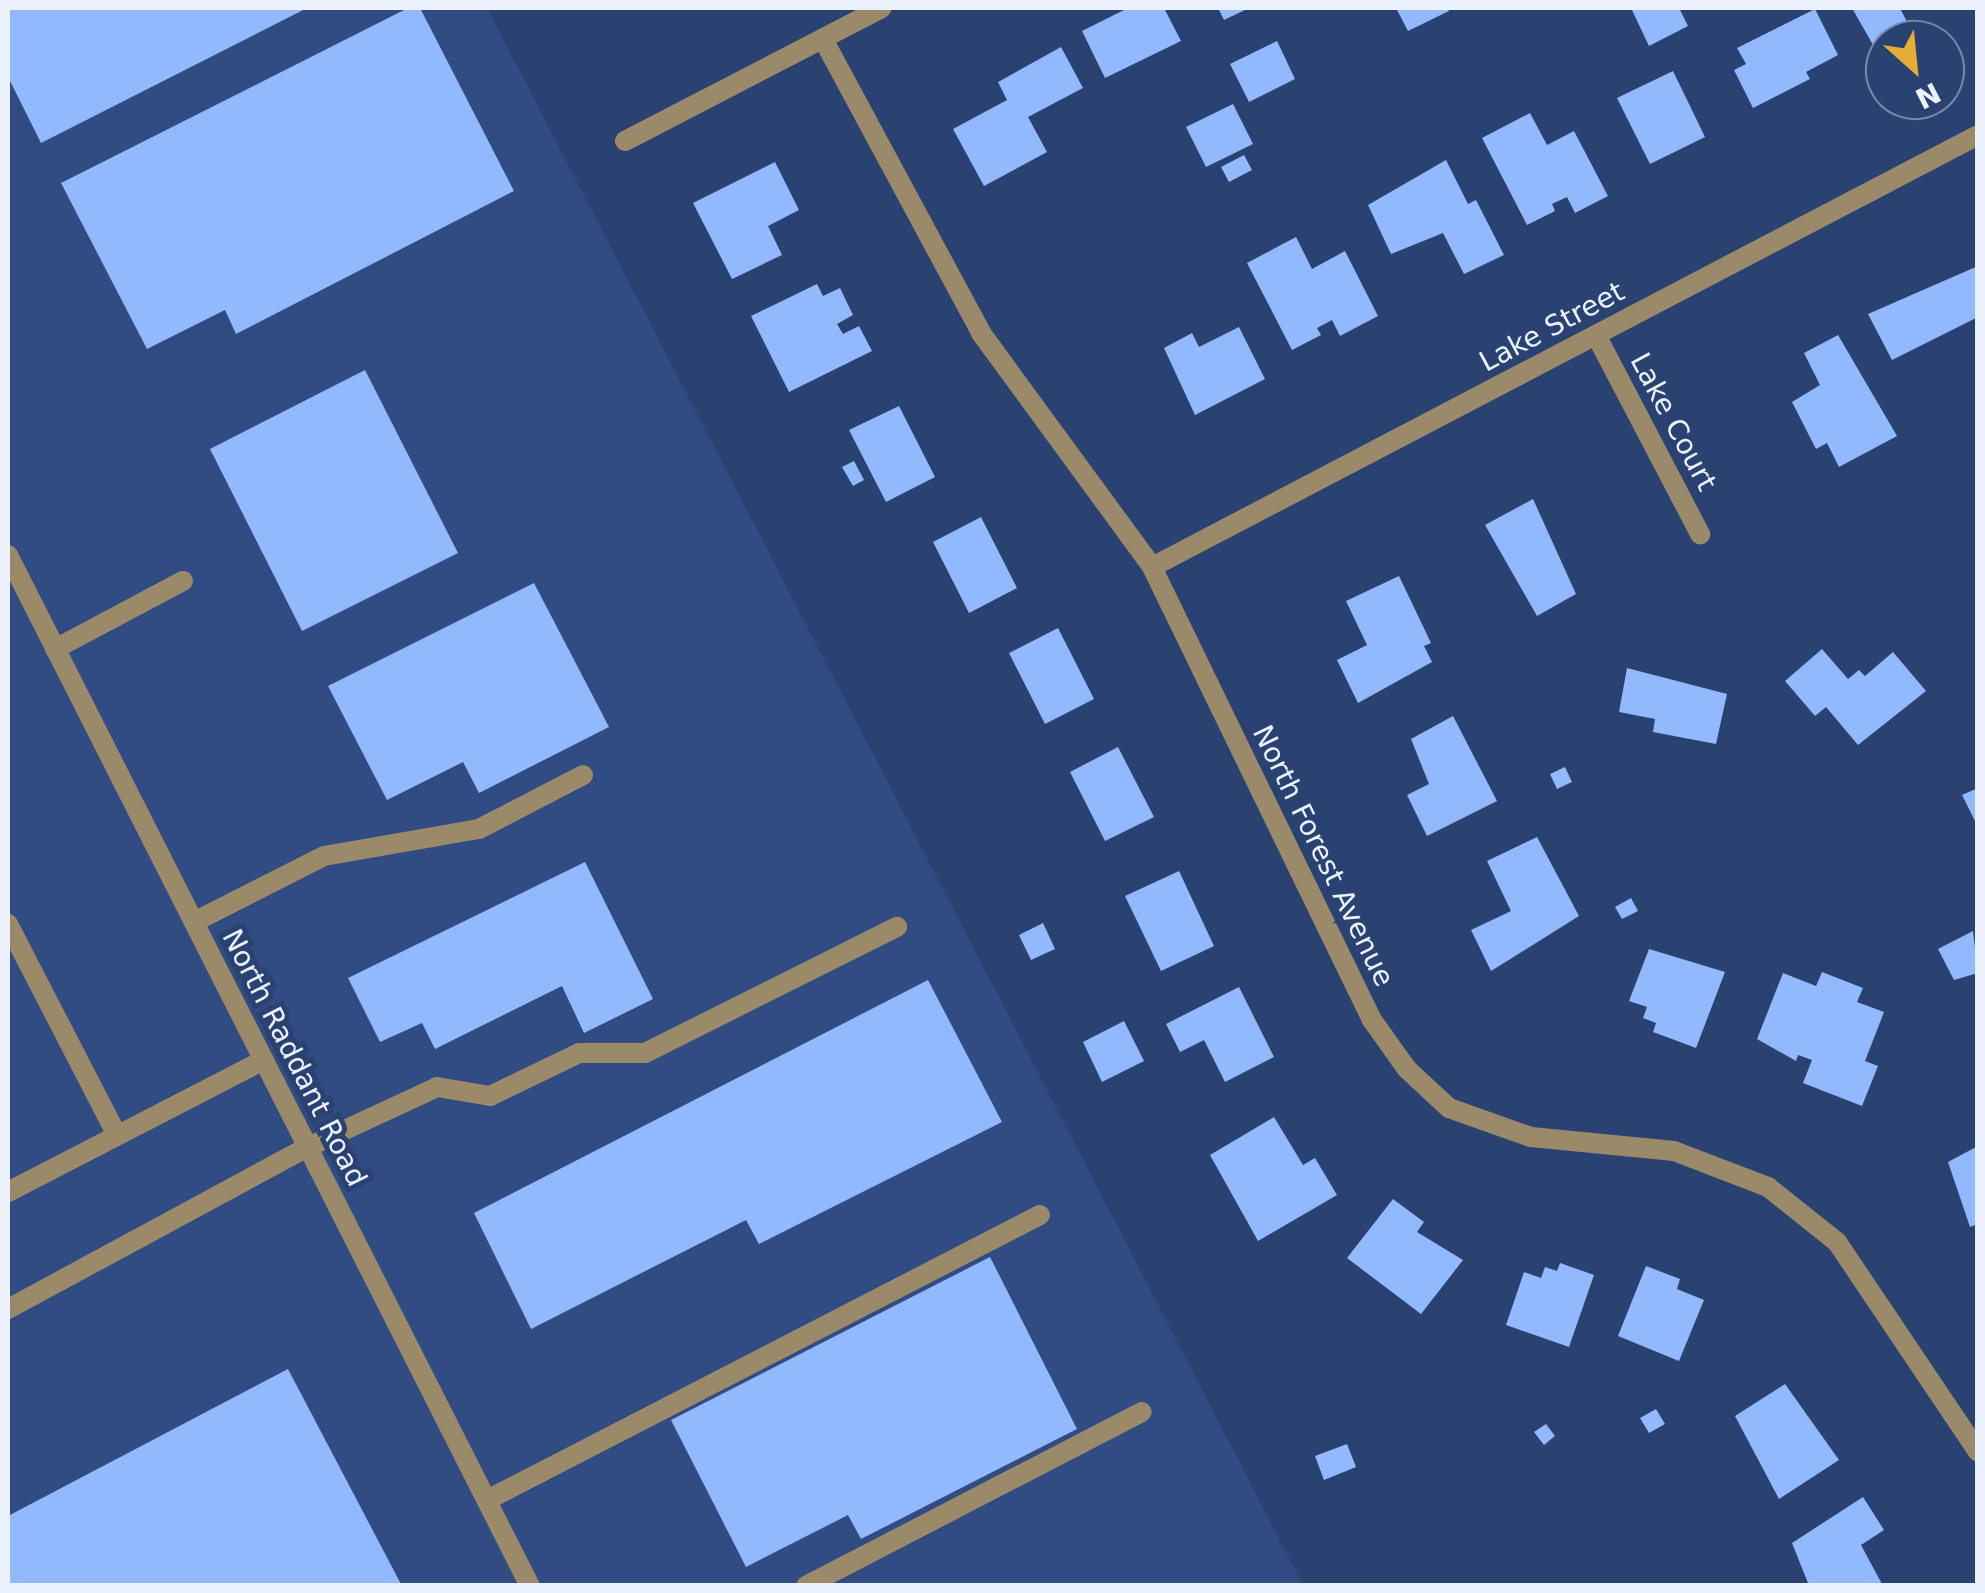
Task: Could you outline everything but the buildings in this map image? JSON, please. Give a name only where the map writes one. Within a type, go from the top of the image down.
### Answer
[{"type":"street","points":[[625,141],[882,8]]},
{"type":"street","name":"North Forest Avenue","points":[[823,39],[981,333],[1152,567],[1372,1020],[1407,1069],[1449,1108],[1532,1137],[1674,1152],[1768,1187],[1837,1242],[1978,1452]]},
{"type":"street","name":"Lake Street","points":[[1152,567],[1978,135]]},
{"type":"street","name":"Lake Court","points":[[1596,335],[1700,534]]},
{"type":"street","name":"North Raddant Road","points":[[8,555],[530,1586]]},
{"type":"street","points":[[56,649],[183,580]]},
{"type":"street","points":[[194,922],[324,856],[479,828],[583,776]]},
{"type":"street","points":[[8,924],[116,1136]]},
{"type":"street","points":[[8,1309],[308,1147],[437,1086],[490,1096],[578,1053],[645,1053],[897,926]]},
{"type":"street","points":[[8,1192],[264,1060]]},
{"type":"street","points":[[487,1500],[1040,1215]]},
{"type":"street","points":[[806,1586],[1142,1412]]},
{"type":"shaded area","points":[[8,8],[487,8],[1303,1585],[8,1586]]}]
